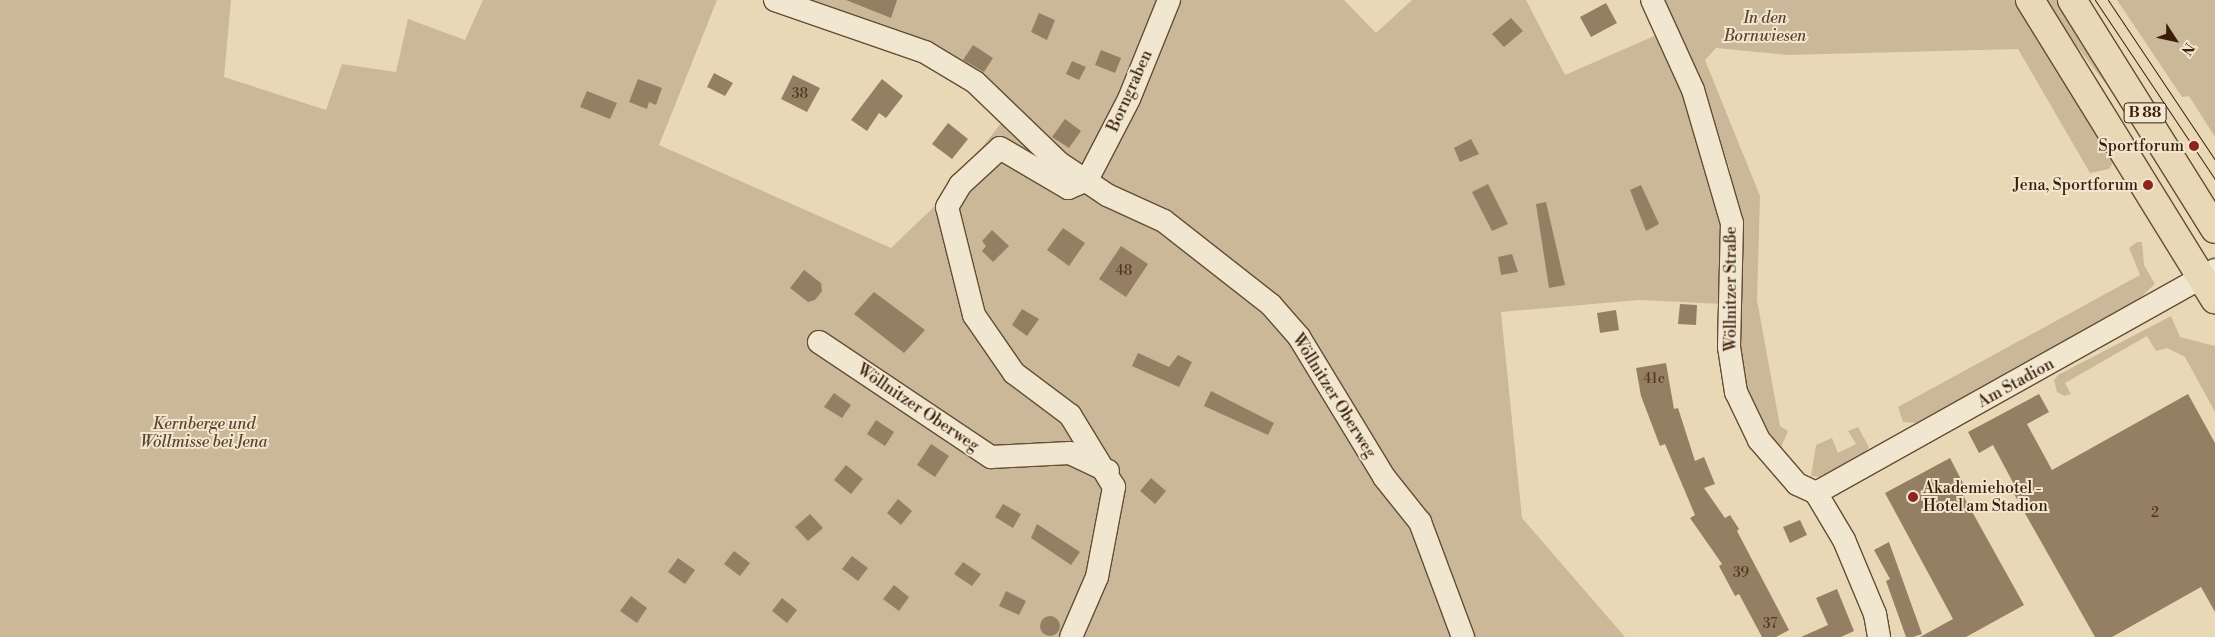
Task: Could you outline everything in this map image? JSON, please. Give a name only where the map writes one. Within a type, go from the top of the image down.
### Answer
[{"type":"main road","name":"B 88","points":[[2030,0],[2211,282]]},
{"type":"main road","name":"B 88","points":[[2072,0],[2215,229]]},
{"type":"street","name":"Wöllnitzer Oberweg","points":[[775,0],[925,52],[975,82],[1039,146],[1087,180],[1164,221],[1210,253],[1271,304],[1300,337],[1384,477],[1420,522],[1463,637]]},
{"type":"street","name":"Borngraben","points":[[1087,180],[1129,99],[1170,0]]},
{"type":"street","name":"Wöllnitzer Straße","points":[[1652,0],[1693,90],[1732,223],[1728,348],[1736,392],[1759,440],[1797,484],[1816,493]]},
{"type":"street","points":[[1071,637],[1097,577],[1109,529],[1114,487],[1108,471],[1070,415],[1014,373],[974,315],[947,207],[960,185],[1000,148],[1068,188],[1087,180]]},
{"type":"street","name":"Am Stadion","points":[[1816,493],[2211,282]]},
{"type":"street","name":"Wöllnitzer Oberweg","points":[[819,342],[991,457],[1070,453],[1108,471]]},
{"type":"street","points":[[1816,493],[1844,540],[1875,614],[1880,637]]},
{"type":"green space","name":"Kernberge und Wöllmisse bei Jena","points":[[0,0],[231,0],[224,77],[326,110],[342,64],[396,72],[408,19],[465,40],[483,0],[717,0],[659,145],[891,248],[942,199],[1012,109],[986,84],[790,0],[1344,0],[1376,33],[1412,0],[1526,0],[1565,75],[1661,33],[1721,201],[1723,304],[1639,300],[1501,312],[1522,518],[1625,637],[0,637]]},
{"type":"green space","name":"In den Bornwiesen","points":[[1659,0],[2017,0],[2113,163],[2109,169],[2090,173],[2018,49],[1788,55],[1716,48],[1705,60],[1760,196],[1757,300],[1780,426],[1788,431],[1779,452],[1739,376],[1738,221],[1730,170],[1711,112]]},
{"type":"green space","points":[[2041,0],[2057,0],[2189,208],[2186,211],[2116,97]]},
{"type":"green space","points":[[2117,0],[2215,0],[2215,137],[2189,96],[2182,97]]},
{"type":"green space","points":[[2137,242],[2142,242],[2144,265],[2155,284],[2131,306],[1917,423],[1903,422],[1898,407],[2140,275],[2129,248]]},
{"type":"green space","points":[[2171,316],[2180,337],[2215,346],[2215,412],[2185,357],[2167,348],[2156,351],[2147,336],[2065,383],[2071,394],[2064,396],[2057,392],[2054,380],[2058,375]]},
{"type":"green space","points":[[1858,427],[1869,447],[1864,456],[1819,477],[1811,476],[1816,445],[1832,438],[1838,453],[1856,444],[1848,431]]},
{"type":"building","points":[[846,0],[897,0],[891,18]]},
{"type":"building","points":[[1606,3],[1617,23],[1591,37],[1580,17]]},
{"type":"building","points":[[1039,13],[1055,20],[1047,40],[1031,32]]},
{"type":"building","points":[[1511,18],[1523,31],[1504,47],[1492,34]]},
{"type":"building","points":[[973,45],[993,58],[984,72],[963,60]]},
{"type":"building","points":[[1101,50],[1121,58],[1115,73],[1095,65]]},
{"type":"building","points":[[1072,61],[1086,67],[1079,80],[1066,74]]},
{"type":"building","points":[[714,73],[733,83],[725,96],[707,87]]},
{"type":"building","points":[[793,75],[820,88],[807,112],[781,99]]},
{"type":"building","points":[[638,79],[662,88],[656,105],[649,102],[647,109],[629,102]]},
{"type":"building","points":[[882,79],[903,96],[886,118],[879,113],[867,131],[851,120]]},
{"type":"building","points":[[587,91],[617,103],[610,119],[580,107]]},
{"type":"building","points":[[1065,119],[1081,131],[1069,148],[1052,137]]},
{"type":"building","points":[[948,123],[968,139],[952,159],[932,144]]},
{"type":"building","points":[[1471,139],[1479,154],[1460,162],[1454,148]]},
{"type":"building","points":[[1488,184],[1508,224],[1492,231],[1472,192]]},
{"type":"building","points":[[1641,185],[1659,224],[1646,231],[1630,190]]},
{"type":"building","points":[[1546,202],[1565,285],[1549,288],[1536,204]]},
{"type":"building","points":[[1063,228],[1085,243],[1069,266],[1047,250]]},
{"type":"building","points":[[992,230],[1009,246],[993,262],[982,251],[986,246],[982,241]]},
{"type":"building","points":[[1121,246],[1148,264],[1126,297],[1099,279]]},
{"type":"building","points":[[1512,254],[1518,272],[1501,275],[1498,257]]},
{"type":"building","points":[[804,270],[821,283],[822,291],[815,300],[808,302],[790,288]]},
{"type":"building","points":[[874,292],[925,330],[904,353],[854,314]]},
{"type":"building","points":[[1680,304],[1697,305],[1696,325],[1678,324]]},
{"type":"building","points":[[1022,309],[1039,319],[1027,336],[1012,325]]},
{"type":"building","points":[[1616,310],[1619,330],[1600,333],[1597,313]]},
{"type":"building","points":[[1138,353],[1169,367],[1178,355],[1192,362],[1179,387],[1132,366]]},
{"type":"building","points":[[1666,363],[1674,409],[1678,408],[1695,461],[1704,457],[1715,484],[1704,488],[1725,518],[1730,515],[1739,529],[1737,531],[1789,630],[1776,637],[1762,637],[1739,594],[1735,596],[1719,566],[1722,564],[1690,518],[1695,515],[1665,444],[1660,446],[1641,396],[1636,368]]},
{"type":"building","points":[[1211,391],[1274,423],[1268,435],[1204,406]]},
{"type":"building","points":[[834,393],[851,405],[842,418],[824,407]]},
{"type":"building","points":[[2039,394],[2049,412],[2027,424],[2052,470],[2188,394],[2215,443],[2215,612],[2201,587],[2112,637],[2095,637],[2014,494],[2018,492],[1993,445],[1979,453],[1968,432]]},
{"type":"building","points":[[876,420],[894,432],[885,446],[867,434]]},
{"type":"building","points":[[931,444],[949,456],[935,477],[917,465]]},
{"type":"building","points":[[1950,458],[1965,487],[1960,490],[2024,605],[1966,637],[1920,637],[1953,619],[1885,493]]},
{"type":"building","points":[[846,465],[863,479],[851,494],[834,480]]},
{"type":"building","points":[[1151,478],[1166,491],[1155,504],[1140,491]]},
{"type":"building","points":[[898,499],[912,511],[901,525],[887,513]]},
{"type":"building","points":[[1003,504],[1021,514],[1013,528],[995,517]]},
{"type":"building","points":[[810,514],[823,528],[808,541],[795,527]]},
{"type":"building","points":[[1800,520],[1807,535],[1790,543],[1783,527]]},
{"type":"building","points":[[1037,524],[1080,552],[1071,565],[1031,538]]},
{"type":"building","points":[[1889,542],[1922,634],[1913,637],[1906,637],[1886,581],[1890,579],[1874,550]]},
{"type":"building","points":[[734,551],[750,563],[740,576],[724,564]]},
{"type":"building","points":[[852,556],[868,568],[858,581],[842,569]]},
{"type":"building","points":[[678,558],[695,570],[685,584],[668,572]]},
{"type":"building","points":[[963,562],[981,574],[972,586],[954,574]]},
{"type":"building","points":[[894,585],[909,597],[899,611],[883,599]]},
{"type":"building","points":[[1837,589],[1854,631],[1841,637],[1801,637],[1828,625],[1816,598]]},
{"type":"building","points":[[1006,591],[1026,601],[1019,615],[999,606]]},
{"type":"building","points":[[631,596],[647,608],[637,623],[620,611]]},
{"type":"building","points":[[782,598],[797,610],[787,623],[772,611]]},
{"type":"building","points":[[1046,616],[1054,616],[1060,622],[1060,630],[1054,636],[1046,636],[1040,630],[1040,622]]},
{"type":"tram line","points":[[2095,0],[2215,179]]},
{"type":"tram line","points":[[2108,0],[2215,160]]},
{"type":"place","name":"Sportforum","points":[[2194,146]]},
{"type":"place","name":"Jena, Sportforum","points":[[2148,185]]},
{"type":"place","name":"Akademiehotel - Hotel am Stadion","points":[[1913,497]]}]
